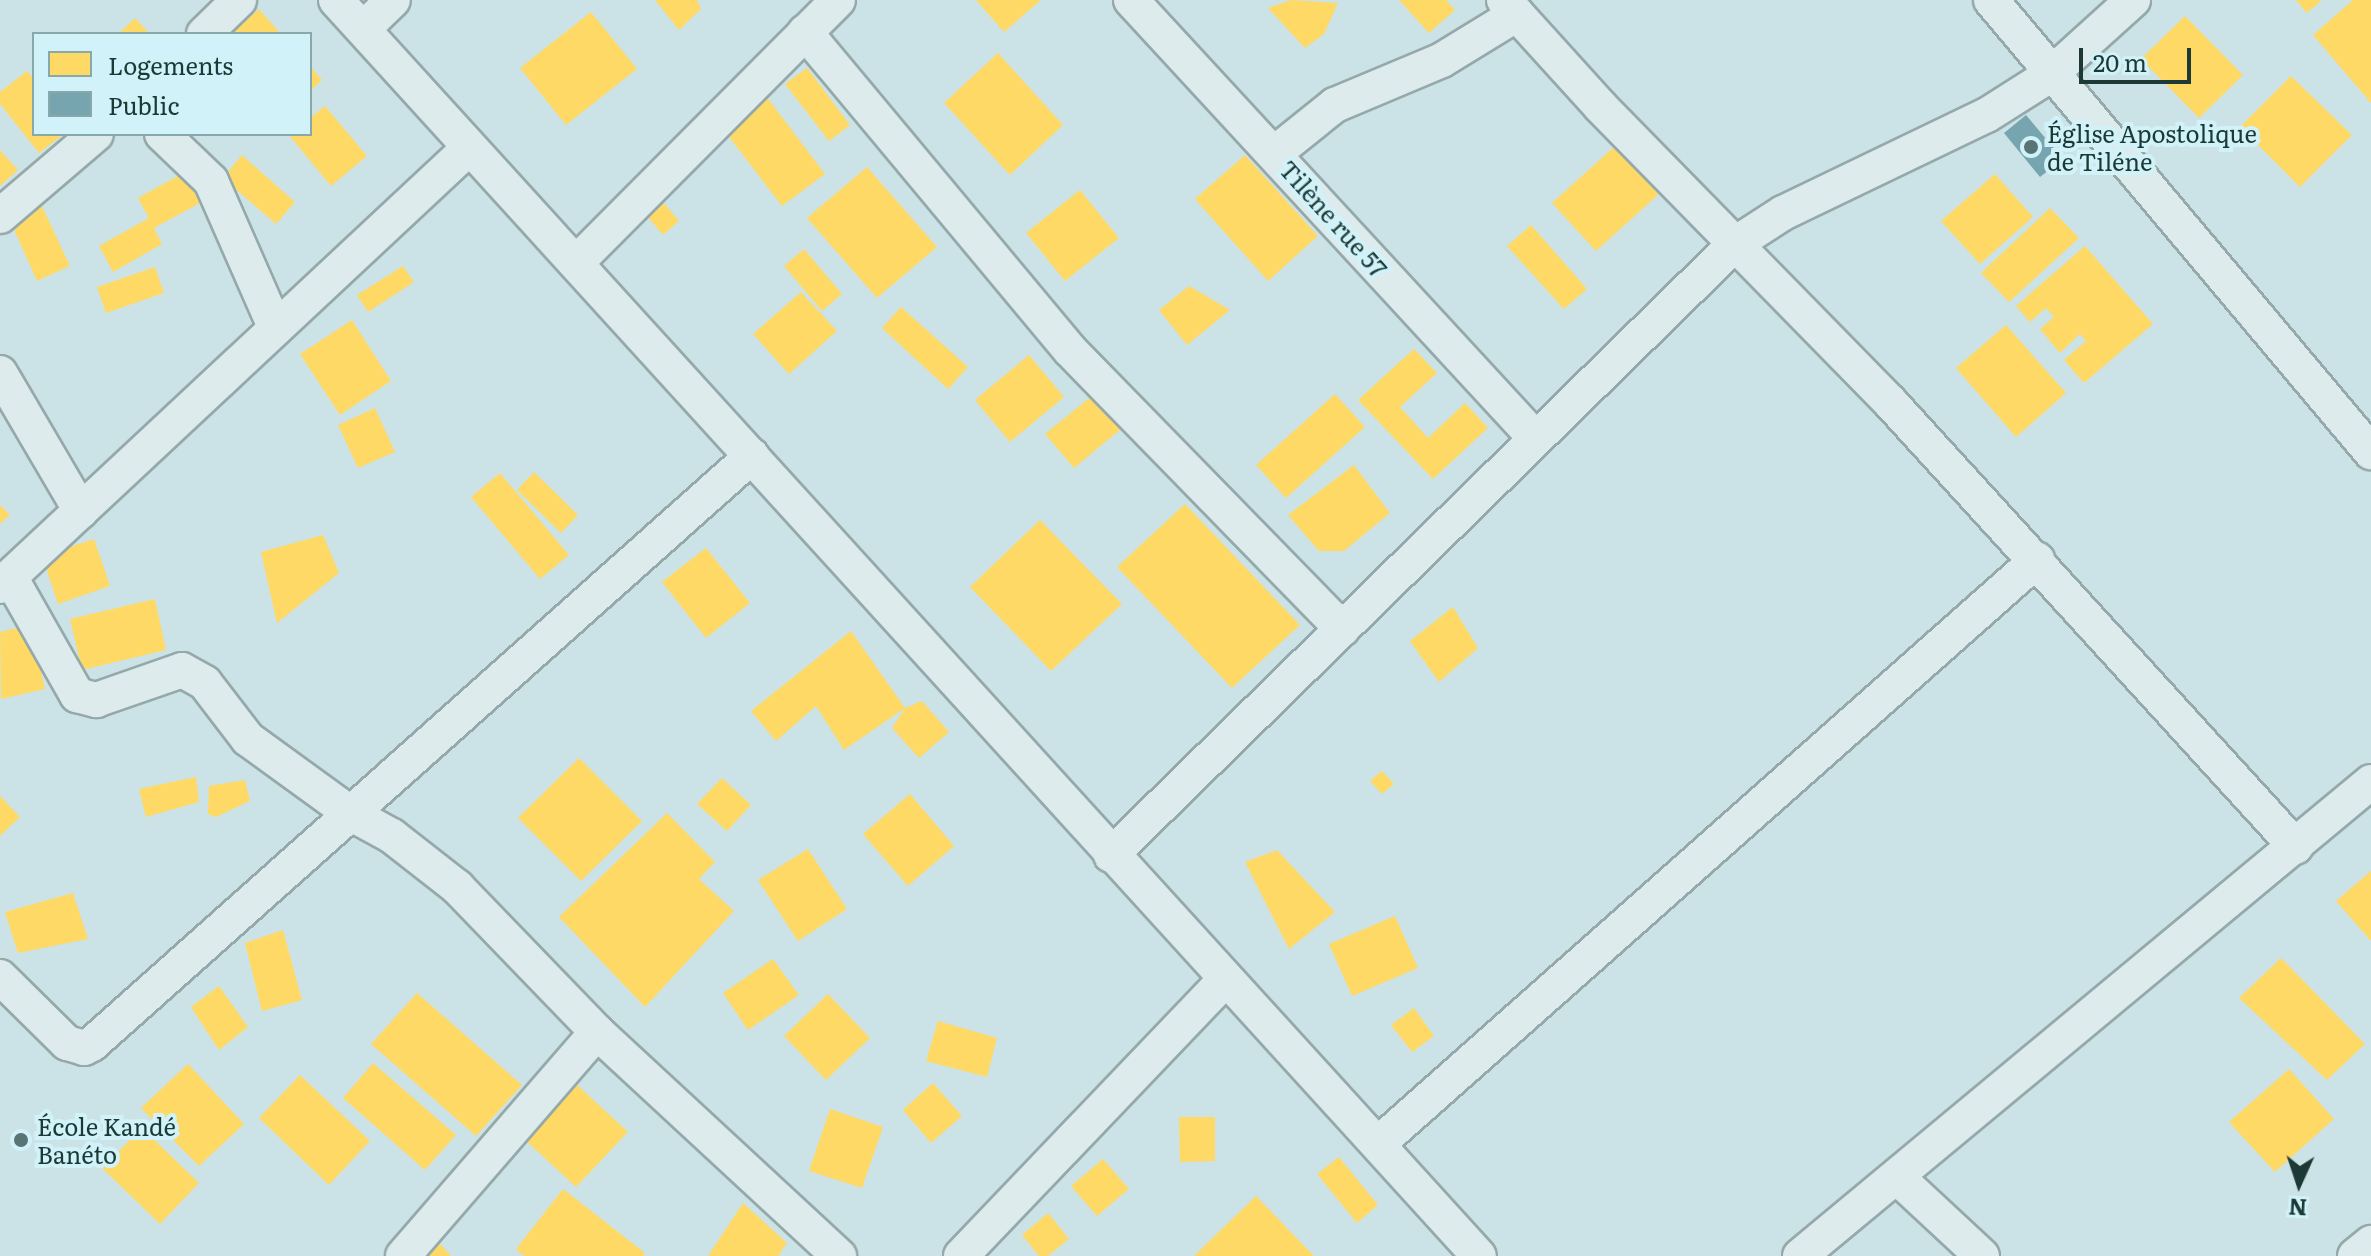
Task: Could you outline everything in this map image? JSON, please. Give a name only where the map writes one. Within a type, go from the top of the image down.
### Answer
[{"type":"street","points":[[206,32],[239,0]]},
{"type":"street","points":[[336,0],[468,149],[576,263],[1111,855],[1479,1256]]},
{"type":"street","points":[[364,28],[393,0]]},
{"type":"street","points":[[576,263],[838,0]]},
{"type":"street","name":"Tilène rue 57","points":[[1131,0],[1535,438]]},
{"type":"street","points":[[1991,0],[2050,75],[2371,452]]},
{"type":"street","points":[[1111,855],[1735,244],[1783,213],[1926,148],[2050,75],[2133,0]]},
{"type":"street","points":[[1275,153],[1335,105],[1442,60],[1510,7],[2037,560],[2296,847]]},
{"type":"street","points":[[805,32],[1070,350],[1342,629]]},
{"type":"street","points":[[0,216],[94,136]]},
{"type":"street","points":[[164,136],[211,181],[275,327]]},
{"type":"street","points":[[468,149],[5,582],[77,695],[96,700],[182,670],[205,683],[248,739],[350,813],[392,836],[457,887],[597,1032],[839,1256]]},
{"type":"street","points":[[0,373],[81,511]]},
{"type":"street","points":[[0,977],[67,1043],[88,1047],[752,456]]},
{"type":"street","points":[[1378,1144],[2037,560]]},
{"type":"street","points":[[1800,1256],[2371,782]]},
{"type":"street","points":[[961,1256],[1225,980]]},
{"type":"street","points":[[403,1256],[597,1032]]},
{"type":"street","points":[[1897,1177],[1982,1256]]},
{"type":"street","points":[[2355,1256],[2371,1243]]},
{"type":"building: Logements","points":[[655,0],[697,0],[701,9],[679,30]]},
{"type":"building: Logements","points":[[976,0],[1041,0],[1004,32]]},
{"type":"building: Logements","points":[[1291,0],[1338,3],[1324,34],[1305,48],[1268,8]]},
{"type":"building: Logements","points":[[1399,0],[1446,0],[1455,10],[1429,33]]},
{"type":"building: Logements","points":[[2296,0],[2322,0],[2307,13]]},
{"type":"building: Logements","points":[[2353,0],[2371,0],[2371,103],[2313,35]]},
{"type":"building: Logements","points":[[259,9],[279,32],[233,32]]},
{"type":"building: Logements","points":[[591,12],[637,69],[566,125],[520,68]]},
{"type":"building: Logements","points":[[2185,16],[2243,75],[2199,118],[2141,59]]},
{"type":"building: Logements","points":[[135,18],[148,32],[120,32]]},
{"type":"building: Logements","points":[[998,53],[1063,125],[1010,175],[944,103]]},
{"type":"building: Logements","points":[[312,68],[322,80],[312,89]]},
{"type":"building: Logements","points":[[807,68],[850,125],[829,141],[785,84]]},
{"type":"building: Logements","points":[[27,71],[32,77],[32,136],[61,136],[39,153],[0,104],[0,92]]},
{"type":"building: Logements","points":[[2291,76],[2352,135],[2300,187],[2240,127]]},
{"type":"building: Logements","points":[[766,96],[825,174],[782,206],[723,129]]},
{"type":"building: Logements","points":[[325,106],[367,156],[331,186],[290,136],[312,136],[312,116]]},
{"type":"building: Logements","points":[[1615,146],[1659,194],[1596,251],[1552,203]]},
{"type":"building: Logements","points":[[0,150],[18,170],[0,186]]},
{"type":"building: Logements","points":[[242,155],[295,202],[276,224],[223,178]]},
{"type":"building: Logements","points":[[1245,155],[1318,236],[1268,281],[1195,199]]},
{"type":"building: Logements","points":[[867,167],[937,247],[877,298],[807,218]]},
{"type":"building: Logements","points":[[187,171],[204,201],[154,228],[162,244],[113,272],[99,246],[149,218],[138,198]]},
{"type":"building: Logements","points":[[1995,174],[2033,217],[1980,264],[1941,221]]},
{"type":"building: Logements","points":[[1080,190],[1119,238],[1065,281],[1026,233]]},
{"type":"building: Logements","points":[[40,202],[70,266],[37,281],[8,216]]},
{"type":"building: Logements","points":[[663,202],[679,221],[663,235],[647,216]]},
{"type":"building: Logements","points":[[2050,208],[2079,238],[2009,302],[1981,273]]},
{"type":"building: Logements","points":[[1531,225],[1587,289],[1564,309],[1507,246]]},
{"type":"building: Logements","points":[[2085,246],[2153,324],[2084,383],[2064,360],[2086,341],[2080,334],[2060,353],[2040,329],[2054,317],[2046,308],[2030,322],[2016,306]]},
{"type":"building: Logements","points":[[804,249],[842,294],[822,311],[784,266]]},
{"type":"building: Logements","points":[[403,266],[414,282],[368,312],[357,295]]},
{"type":"building: Logements","points":[[155,267],[164,293],[106,313],[97,287]]},
{"type":"building: Logements","points":[[1189,286],[1230,310],[1187,345],[1159,310]]},
{"type":"building: Logements","points":[[801,292],[837,331],[789,374],[753,334]]},
{"type":"building: Logements","points":[[901,307],[968,367],[948,389],[882,328]]},
{"type":"building: Logements","points":[[352,320],[391,381],[340,415],[300,354]]},
{"type":"building: Logements","points":[[2006,325],[2066,393],[2016,437],[1956,368]]},
{"type":"building: Logements","points":[[1414,349],[1437,373],[1400,407],[1428,438],[1465,403],[1488,428],[1433,479],[1358,400]]},
{"type":"building: Logements","points":[[1029,355],[1064,397],[1010,442],[975,400]]},
{"type":"building: Logements","points":[[1335,394],[1365,427],[1286,498],[1256,465]]},
{"type":"building: Logements","points":[[1093,395],[1121,429],[1074,468],[1045,434]]},
{"type":"building: Logements","points":[[375,408],[395,452],[358,468],[338,425]]},
{"type":"building: Logements","points":[[1354,465],[1390,513],[1344,551],[1319,551],[1288,515]]},
{"type":"building: Logements","points":[[534,472],[578,515],[561,533],[517,490]]},
{"type":"building: Logements","points":[[500,473],[569,555],[540,579],[471,497]]},
{"type":"building: Logements","points":[[1185,504],[1300,625],[1232,688],[1117,567]]},
{"type":"building: Logements","points":[[0,505],[10,515],[0,524]]},
{"type":"building: Logements","points":[[1040,520],[1122,604],[1051,671],[970,587]]},
{"type":"building: Logements","points":[[323,535],[339,573],[277,623],[261,552]]},
{"type":"building: Logements","points":[[94,539],[110,586],[58,604],[42,556]]},
{"type":"building: Logements","points":[[706,548],[750,603],[706,638],[662,582]]},
{"type":"building: Logements","points":[[155,599],[166,650],[82,670],[70,619]]},
{"type":"building: Logements","points":[[1453,607],[1478,648],[1439,682],[1410,641]]},
{"type":"building: Logements","points":[[30,625],[45,689],[1,699],[0,632]]},
{"type":"building: Logements","points":[[851,631],[905,708],[844,750],[816,706],[776,741],[751,711]]},
{"type":"building: Logements","points":[[922,701],[949,732],[919,758],[892,728],[905,708]]},
{"type":"building: Logements","points":[[579,758],[642,821],[581,881],[518,818]]},
{"type":"building: Logements","points":[[1382,771],[1394,784],[1382,794],[1370,781]]},
{"type":"building: Logements","points":[[196,777],[199,802],[146,817],[139,789]]},
{"type":"building: Logements","points":[[722,778],[751,805],[727,831],[697,804]]},
{"type":"building: Logements","points":[[245,780],[250,801],[216,817],[208,814],[209,786]]},
{"type":"building: Logements","points":[[910,794],[954,846],[908,886],[863,834]]},
{"type":"building: Logements","points":[[0,796],[20,817],[0,836]]},
{"type":"building: Logements","points":[[667,813],[715,862],[699,879],[734,911],[645,1007],[559,917]]},
{"type":"building: Logements","points":[[808,849],[847,909],[798,941],[758,880]]},
{"type":"building: Logements","points":[[1277,850],[1335,912],[1289,949],[1245,862]]},
{"type":"building: Logements","points":[[2371,871],[2371,941],[2336,901]]},
{"type":"building: Logements","points":[[73,893],[88,939],[18,953],[5,912]]},
{"type":"building: Logements","points":[[1395,916],[1418,968],[1352,996],[1329,944]]},
{"type":"building: Logements","points":[[283,930],[302,1000],[262,1011],[245,943]]},
{"type":"building: Logements","points":[[2281,958],[2365,1044],[2327,1080],[2239,998]]},
{"type":"building: Logements","points":[[773,959],[799,995],[748,1030],[723,993]]},
{"type":"building: Logements","points":[[219,986],[248,1027],[219,1050],[191,1007]]},
{"type":"building: Logements","points":[[417,993],[522,1085],[476,1136],[371,1044]]},
{"type":"building: Logements","points":[[828,994],[870,1038],[826,1080],[784,1036]]},
{"type":"building: Logements","points":[[1414,1008],[1434,1036],[1412,1052],[1391,1025]]},
{"type":"building: Logements","points":[[938,1021],[997,1038],[987,1077],[926,1061]]},
{"type":"building: Logements","points":[[373,1063],[456,1135],[425,1170],[343,1098]]},
{"type":"building: Logements","points":[[188,1064],[244,1124],[199,1166],[141,1108]]},
{"type":"building: Logements","points":[[2289,1069],[2334,1119],[2275,1172],[2229,1122]]},
{"type":"building: Logements","points":[[300,1075],[370,1141],[329,1185],[259,1118]]},
{"type":"building: Logements","points":[[574,1082],[628,1132],[576,1187],[522,1137]]},
{"type":"building: Logements","points":[[933,1083],[962,1116],[931,1143],[903,1110]]},
{"type":"building: Logements","points":[[830,1109],[883,1127],[862,1188],[809,1171]]},
{"type":"building: Logements","points":[[1179,1117],[1215,1117],[1215,1161],[1180,1162]]},
{"type":"building: Logements","points":[[142,1128],[199,1183],[160,1224],[102,1168]]},
{"type":"building: Logements","points":[[1339,1157],[1378,1205],[1357,1223],[1317,1174]]},
{"type":"building: Logements","points":[[1103,1159],[1129,1189],[1097,1216],[1071,1186]]},
{"type":"building: Logements","points":[[563,1189],[645,1253],[643,1256],[524,1256],[516,1249]]},
{"type":"building: Logements","points":[[1256,1196],[1314,1256],[1194,1256]]},
{"type":"building: Logements","points":[[743,1203],[787,1243],[778,1256],[708,1256]]},
{"type":"building: Logements","points":[[1048,1213],[1069,1239],[1048,1256],[1039,1256],[1022,1235]]},
{"type":"building: Logements","points":[[438,1242],[451,1256],[426,1256]]},
{"type":"building: Public","points":[[2026,115],[2063,159],[2040,177],[2004,133]]},
{"type":"place","name":"Église Apostolique de Tiléne","points":[[2031,147]]},
{"type":"place","name":"École Kandé Banéto","points":[[21,1140]]}]
